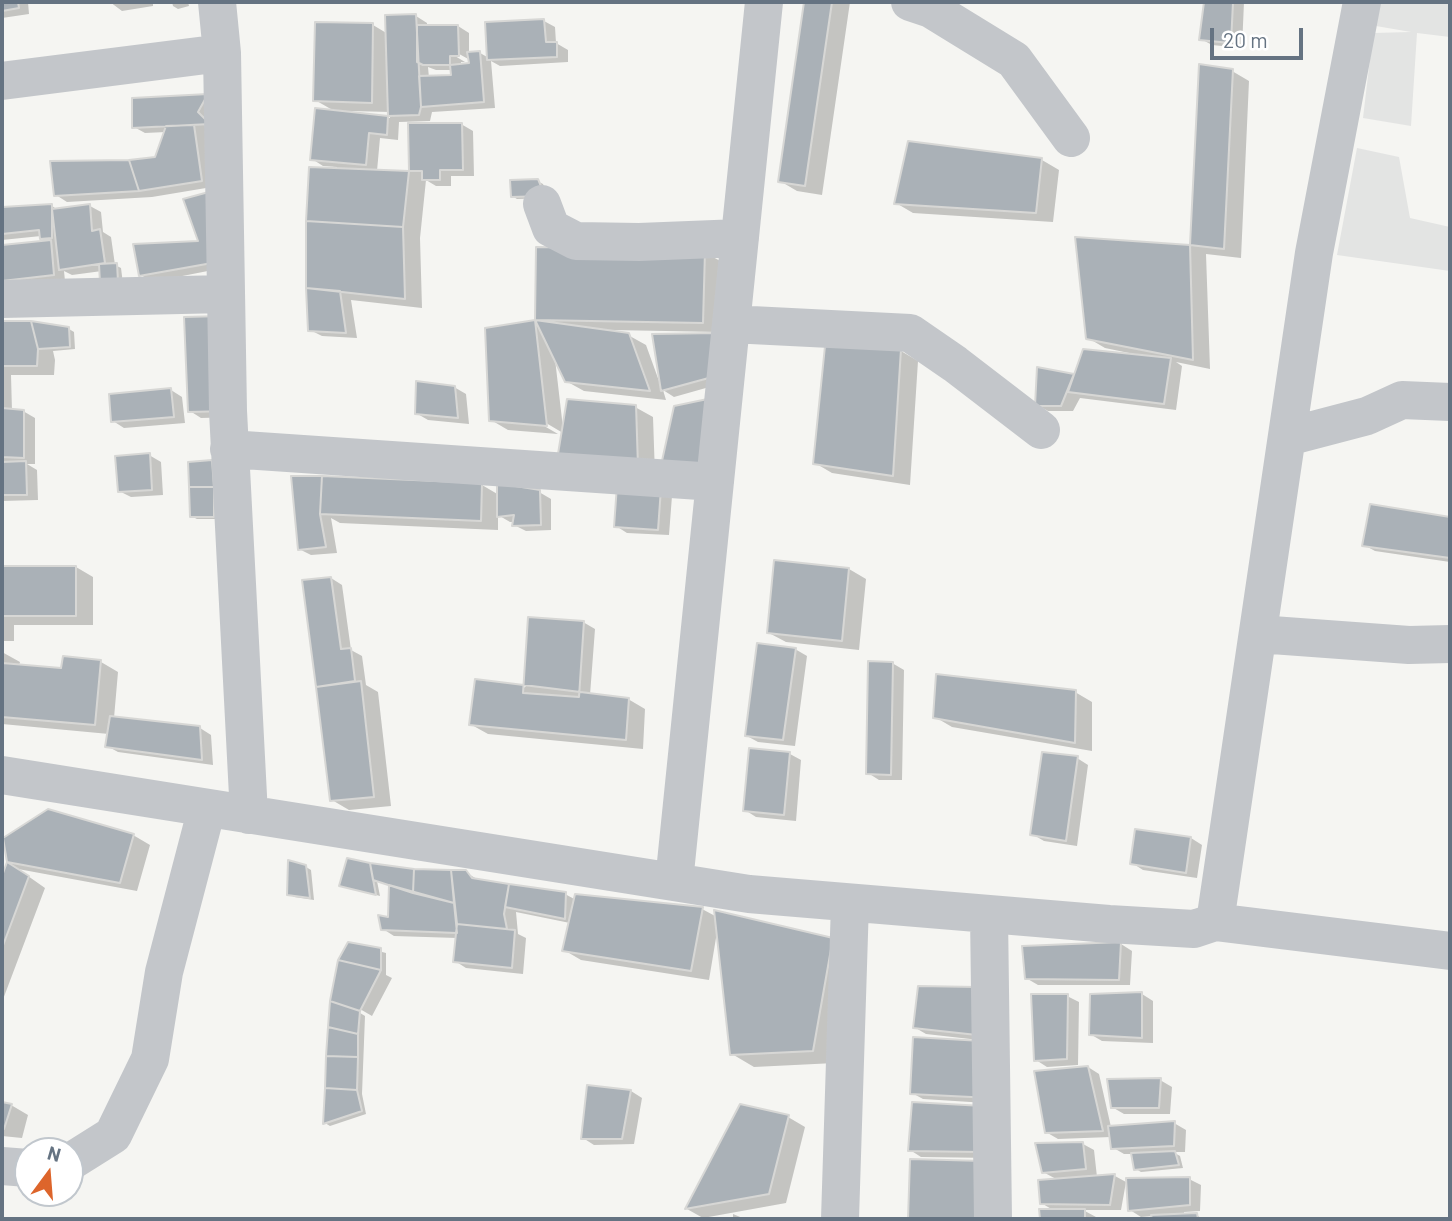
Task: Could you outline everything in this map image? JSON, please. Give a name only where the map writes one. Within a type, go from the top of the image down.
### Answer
[{"type":"street","points":[[218,2],[222,53],[229,449],[249,815]]},
{"type":"street","points":[[674,882],[764,2]]},
{"type":"street","points":[[910,2],[930,9],[1014,60],[1071,138]]},
{"type":"street","points":[[1215,922],[1314,253],[1362,2]]},
{"type":"street","points":[[2,81],[222,53]]},
{"type":"street","points":[[542,204],[551,228],[576,241],[639,242],[740,238]]},
{"type":"street","points":[[2,299],[226,294]]},
{"type":"street","points":[[731,324],[910,333],[956,364],[1041,430]]},
{"type":"street","points":[[1287,438],[1367,416],[1402,400],[1450,402]]},
{"type":"street","points":[[229,449],[715,481]]},
{"type":"street","points":[[1258,634],[1409,645],[1450,644]]},
{"type":"street","points":[[2,775],[749,894],[1194,929],[1215,922],[1450,951]]},
{"type":"street","points":[[84,1153],[113,1135],[150,1059],[164,972],[207,808]]},
{"type":"street","points":[[840,1219],[850,903]]},
{"type":"street","points":[[989,914],[993,1219]]},
{"type":"shaded area","points":[[1377,2],[1450,2],[1450,37],[1417,33],[1411,126],[1363,118],[1373,33],[1411,32],[1376,26]]},
{"type":"shaded area","points":[[1357,148],[1399,157],[1410,218],[1450,227],[1450,271],[1337,255]]},
{"type":"building","points":[[2,2],[18,2],[19,8],[2,11]]},
{"type":"building","points":[[804,2],[832,2],[805,186],[778,182]]},
{"type":"building","points":[[1204,2],[1233,2],[1231,43],[1199,40]]},
{"type":"building","points":[[416,14],[421,107],[419,115],[388,116],[385,15]]},
{"type":"building","points":[[544,19],[546,42],[557,42],[557,57],[487,60],[485,22]]},
{"type":"building","points":[[315,22],[373,23],[372,103],[313,101]]},
{"type":"building","points":[[417,25],[458,25],[459,56],[450,56],[450,65],[423,65],[417,62]]},
{"type":"building","points":[[480,51],[484,102],[421,107],[419,76],[451,75],[450,65],[469,63],[467,52]]},
{"type":"building","points":[[1199,64],[1233,69],[1224,249],[1190,245]]},
{"type":"building","points":[[208,94],[198,112],[210,124],[132,128],[132,98]]},
{"type":"building","points":[[315,108],[388,116],[387,135],[369,133],[366,165],[310,160]]},
{"type":"building","points":[[408,123],[462,123],[463,170],[440,170],[440,180],[422,180],[422,171],[409,171]]},
{"type":"building","points":[[194,125],[202,181],[139,191],[129,160],[155,157],[166,126]]},
{"type":"building","points":[[908,141],[1042,158],[1036,213],[894,204]]},
{"type":"building","points":[[129,160],[139,191],[54,196],[50,161]]},
{"type":"building","points":[[309,167],[409,171],[403,227],[306,221]]},
{"type":"building","points":[[538,179],[545,196],[511,197],[510,180]]},
{"type":"building","points":[[216,190],[212,263],[139,276],[133,244],[198,241],[183,199]]},
{"type":"building","points":[[52,204],[52,238],[40,239],[39,230],[2,234],[2,207]]},
{"type":"building","points":[[90,204],[92,231],[100,229],[105,263],[59,270],[52,209]]},
{"type":"building","points":[[306,221],[403,227],[405,299],[306,288]]},
{"type":"building","points":[[1075,237],[1190,245],[1193,360],[1086,339]]},
{"type":"building","points":[[51,240],[54,275],[2,281],[2,245]]},
{"type":"building","points":[[536,247],[705,250],[703,323],[535,320]]},
{"type":"building","points":[[117,263],[118,282],[100,283],[99,264]]},
{"type":"building","points":[[306,288],[340,291],[346,333],[308,331]]},
{"type":"building","points":[[224,316],[228,411],[188,412],[184,317]]},
{"type":"building","points":[[535,320],[547,426],[489,421],[485,328]]},
{"type":"building","points":[[535,320],[629,333],[650,391],[565,382]]},
{"type":"building","points":[[2,321],[31,321],[38,349],[37,366],[2,366]]},
{"type":"building","points":[[31,321],[69,327],[70,347],[38,349]]},
{"type":"building","points":[[717,333],[716,376],[661,391],[652,334]]},
{"type":"building","points":[[825,346],[901,349],[893,476],[813,464]]},
{"type":"building","points":[[1083,349],[1171,358],[1164,404],[1068,392]]},
{"type":"building","points":[[1037,367],[1074,374],[1061,406],[1035,406]]},
{"type":"building","points":[[416,381],[455,386],[458,418],[415,414]]},
{"type":"building","points":[[171,388],[174,417],[111,422],[109,394]]},
{"type":"building","points":[[722,396],[715,482],[660,470],[674,406]]},
{"type":"building","points":[[567,399],[636,405],[638,467],[557,460]]},
{"type":"building","points":[[2,408],[24,410],[24,458],[2,457]]},
{"type":"building","points":[[150,453],[152,490],[118,492],[115,456]]},
{"type":"building","points":[[212,460],[214,487],[189,487],[188,462]]},
{"type":"building","points":[[26,461],[27,495],[2,495],[2,462]]},
{"type":"building","points":[[291,476],[322,476],[320,514],[326,547],[298,550]]},
{"type":"building","points":[[322,476],[482,483],[481,521],[320,514]]},
{"type":"building","points":[[497,483],[540,490],[541,525],[512,526],[514,515],[497,517]]},
{"type":"building","points":[[617,485],[661,488],[658,530],[614,527]]},
{"type":"building","points":[[189,487],[214,487],[214,517],[190,517]]},
{"type":"building","points":[[1370,504],[1450,517],[1450,558],[1362,546]]},
{"type":"building","points":[[774,560],[849,568],[842,641],[767,633]]},
{"type":"building","points":[[2,566],[76,566],[76,616],[2,616]]},
{"type":"building","points":[[331,577],[341,649],[351,648],[355,681],[316,687],[302,580]]},
{"type":"building","points":[[528,617],[584,621],[579,697],[523,693]]},
{"type":"building","points":[[757,643],[796,648],[783,740],[745,736]]},
{"type":"building","points":[[63,656],[101,660],[95,725],[2,717],[2,663],[61,668]]},
{"type":"building","points":[[868,661],[893,662],[891,775],[866,774]]},
{"type":"building","points":[[936,674],[1076,690],[1075,743],[933,718]]},
{"type":"building","points":[[475,679],[629,698],[626,740],[469,725]]},
{"type":"building","points":[[361,681],[374,797],[330,801],[316,687]]},
{"type":"building","points":[[110,716],[200,726],[202,760],[105,747]]},
{"type":"building","points":[[749,748],[790,752],[784,815],[743,811]]},
{"type":"building","points":[[1042,752],[1078,756],[1066,841],[1030,835]]},
{"type":"building","points":[[48,809],[134,834],[120,883],[7,862],[3,838]]},
{"type":"building","points":[[1135,829],[1191,837],[1186,873],[1130,864]]},
{"type":"building","points":[[347,858],[370,863],[376,895],[339,886]]},
{"type":"building","points":[[288,860],[306,865],[310,898],[287,895]]},
{"type":"building","points":[[7,862],[29,876],[2,948],[2,876]]},
{"type":"building","points":[[370,863],[414,869],[413,893],[373,880]]},
{"type":"building","points":[[414,869],[451,870],[454,903],[413,893]]},
{"type":"building","points":[[451,870],[466,870],[472,878],[509,884],[504,914],[507,929],[457,924]]},
{"type":"building","points":[[509,884],[566,892],[565,919],[505,907]]},
{"type":"building","points":[[389,885],[454,903],[457,933],[381,930],[378,915],[388,917]]},
{"type":"building","points":[[575,894],[703,907],[691,971],[562,951]]},
{"type":"building","points":[[714,910],[833,938],[813,1051],[730,1055]]},
{"type":"building","points":[[457,924],[515,930],[512,968],[453,962]]},
{"type":"building","points":[[348,942],[381,948],[381,970],[338,960]]},
{"type":"building","points":[[1121,942],[1119,980],[1025,979],[1022,946]]},
{"type":"building","points":[[338,960],[381,970],[360,1011],[330,1001]]},
{"type":"building","points":[[918,986],[977,987],[977,1035],[913,1028]]},
{"type":"building","points":[[1142,992],[1142,1038],[1089,1035],[1090,994]]},
{"type":"building","points":[[1031,994],[1068,994],[1067,1059],[1034,1061]]},
{"type":"building","points":[[330,1001],[360,1011],[358,1034],[328,1027]]},
{"type":"building","points":[[328,1027],[358,1034],[358,1057],[326,1056]]},
{"type":"building","points":[[913,1037],[982,1041],[992,1098],[910,1094]]},
{"type":"building","points":[[326,1056],[358,1057],[357,1090],[325,1088]]},
{"type":"building","points":[[1088,1066],[1103,1131],[1045,1133],[1034,1071]]},
{"type":"building","points":[[1161,1078],[1159,1108],[1111,1108],[1107,1079]]},
{"type":"building","points":[[587,1085],[631,1090],[622,1139],[581,1139]]},
{"type":"building","points":[[325,1088],[357,1090],[362,1111],[323,1124]]},
{"type":"building","points":[[2,1102],[12,1104],[4,1129],[2,1129]]},
{"type":"building","points":[[912,1102],[983,1106],[982,1152],[908,1151]]},
{"type":"building","points":[[740,1104],[789,1115],[769,1194],[685,1209]]},
{"type":"building","points":[[1175,1121],[1174,1146],[1111,1149],[1108,1126]]},
{"type":"building","points":[[1083,1142],[1086,1169],[1042,1173],[1035,1143]]},
{"type":"building","points":[[1175,1151],[1179,1165],[1134,1170],[1131,1153]]},
{"type":"building","points":[[910,1159],[984,1161],[984,1219],[908,1219]]},
{"type":"building","points":[[1115,1174],[1110,1205],[1040,1204],[1038,1180]]},
{"type":"building","points":[[1190,1177],[1190,1205],[1128,1211],[1126,1178]]},
{"type":"building","points":[[1039,1209],[1085,1209],[1085,1219],[1040,1219]]},
{"type":"building","points":[[1197,1213],[1198,1219],[1152,1219],[1151,1215]]}]
